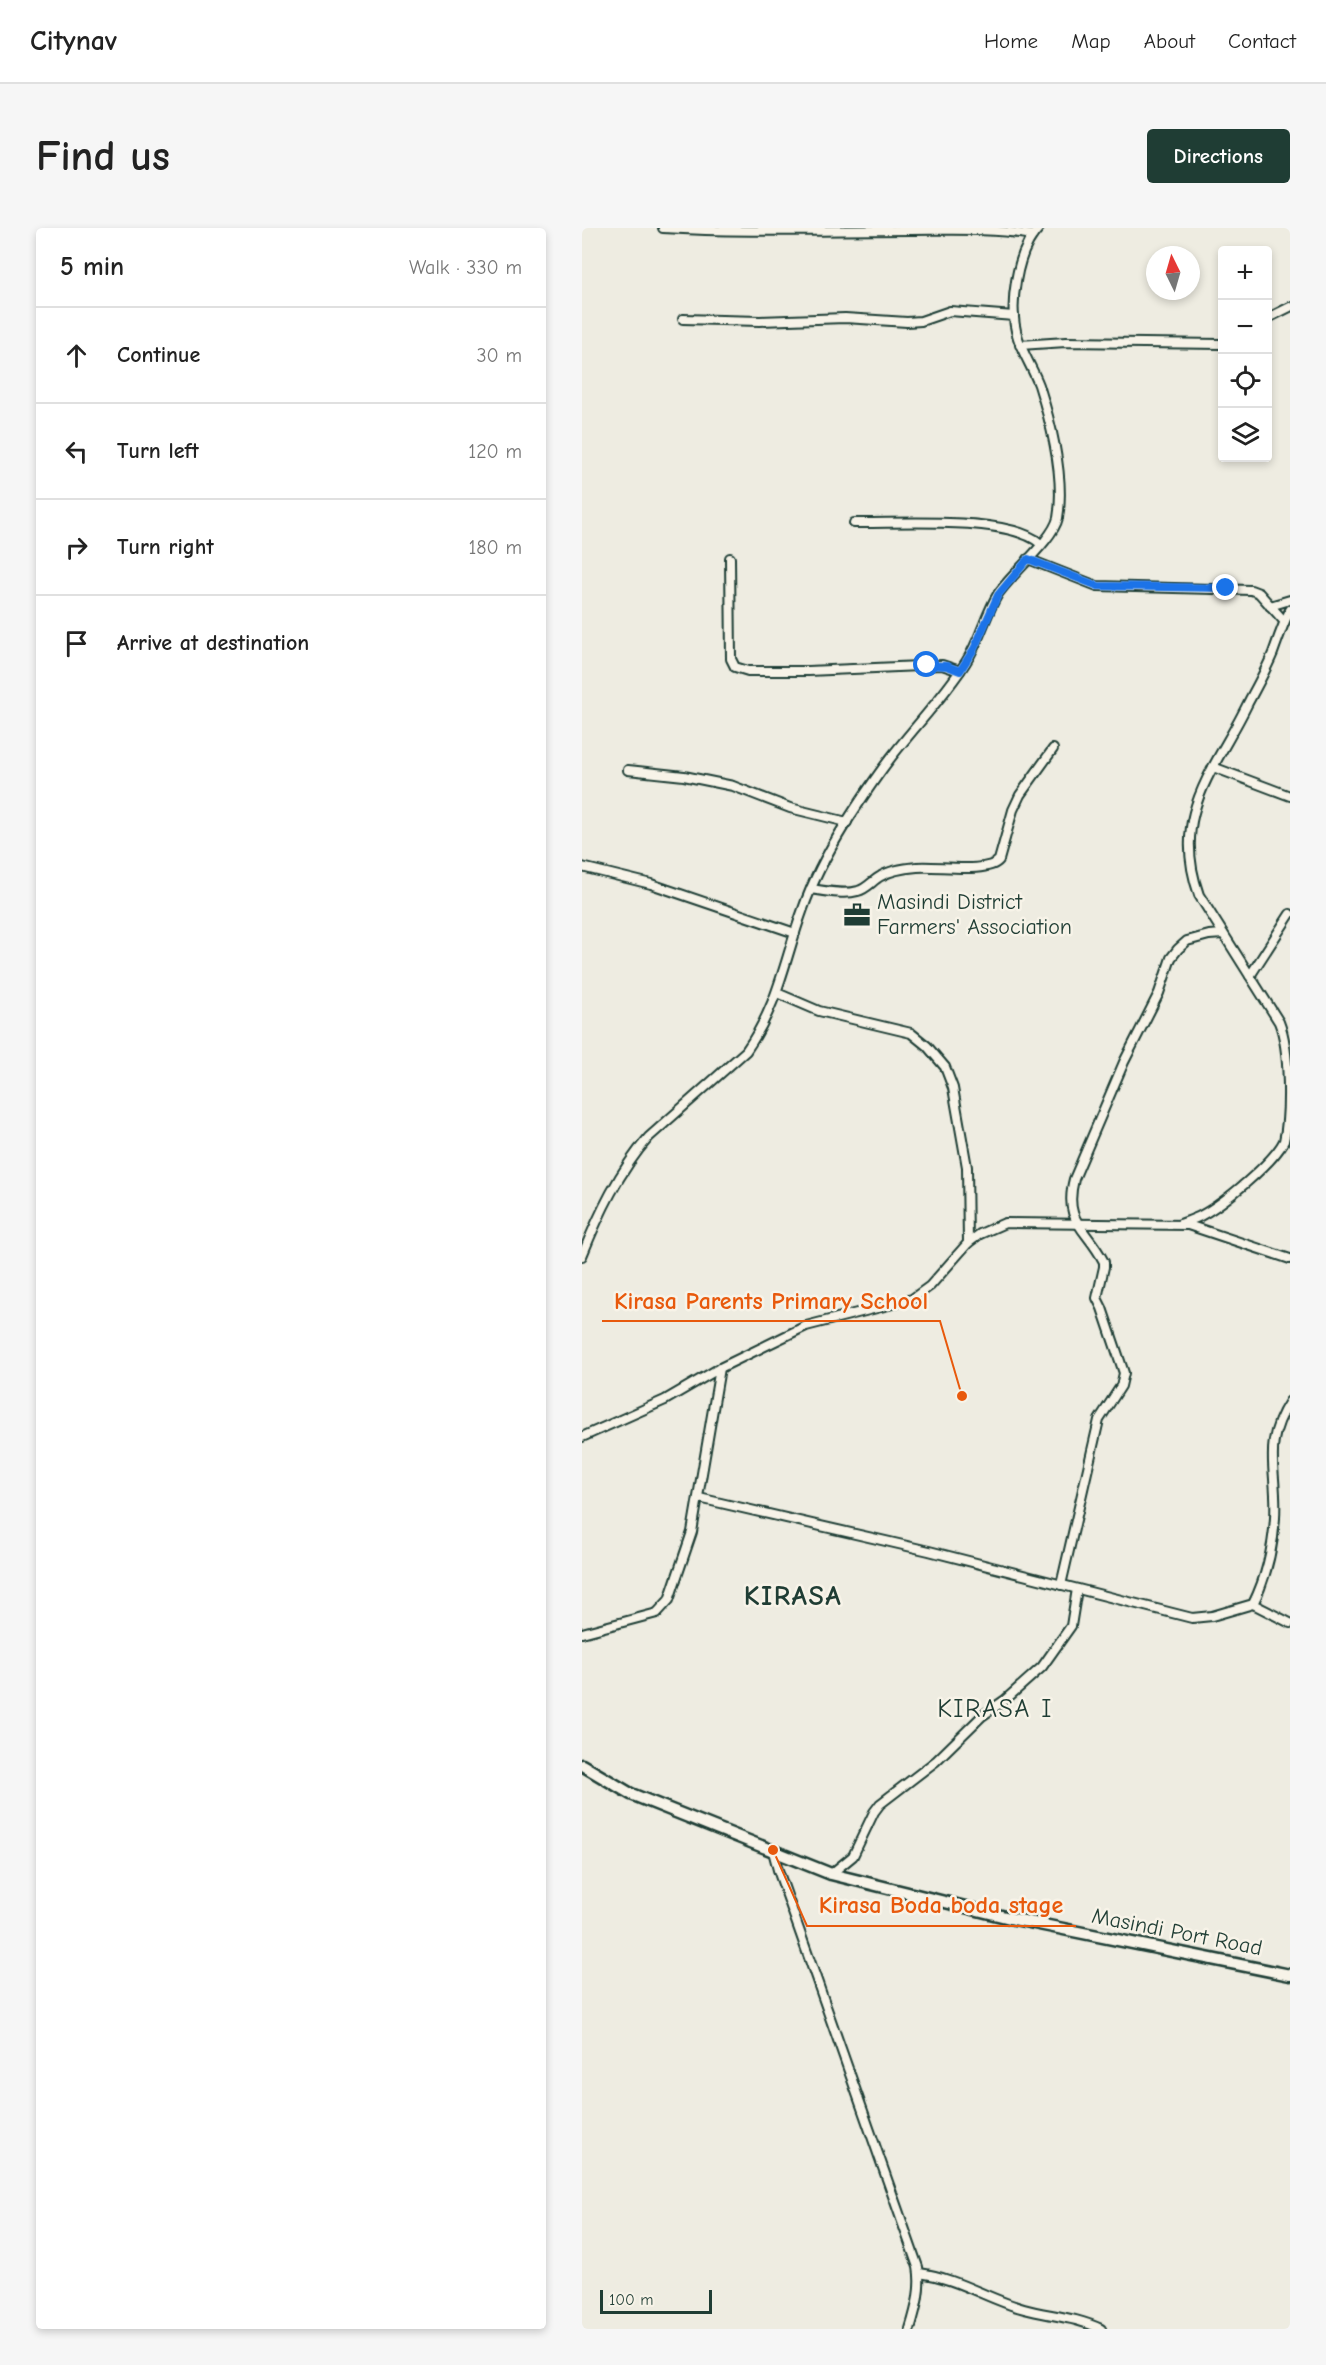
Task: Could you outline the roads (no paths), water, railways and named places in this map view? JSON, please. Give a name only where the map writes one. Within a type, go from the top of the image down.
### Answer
[{"type":"main road","name":"Masindi Port Road","points":[[582,1765],[631,1794],[831,1874],[1014,1919],[1290,1975]]},
{"type":"street","points":[[663,228],[791,232],[969,229],[1036,231]]},
{"type":"street","points":[[582,1256],[622,1171],[638,1149],[746,1051],[772,1007],[811,888],[847,822],[889,760],[939,702],[974,649],[998,595],[1041,544],[1057,520],[1060,478],[1039,386],[1020,345],[1014,316],[1016,286],[1022,256],[1026,244],[1036,231]]},
{"type":"street","points":[[1272,316],[1290,307]]},
{"type":"street","points":[[683,319],[760,321],[845,318],[908,322],[921,321],[950,311],[1014,316]]},
{"type":"street","points":[[1020,345],[1066,342],[1218,344]]},
{"type":"street","points":[[854,523],[988,526],[1018,531],[1041,544]]},
{"type":"street","points":[[730,558],[731,659],[735,667],[748,671],[808,671],[942,665],[960,671]]},
{"type":"street","points":[[1028,559],[1098,586],[1248,589],[1259,593],[1284,621]]},
{"type":"street","points":[[1270,606],[1290,600]]},
{"type":"street","points":[[1179,1224],[1201,1216],[1220,1204],[1286,1143],[1290,1107],[1285,1037],[1279,1022],[1199,895],[1192,864],[1192,814],[1202,786],[1240,719],[1272,655],[1290,610]]},
{"type":"street","points":[[811,888],[855,892],[883,874],[899,870],[927,866],[979,868],[996,864],[1020,795],[1053,749]]},
{"type":"street","points":[[1213,767],[1290,796]]},
{"type":"street","points":[[628,770],[684,776],[733,786],[790,808],[847,822]]},
{"type":"street","points":[[582,867],[660,887],[795,933]]},
{"type":"street","points":[[1250,976],[1290,914]]},
{"type":"street","points":[[1061,1585],[1099,1420],[1121,1386],[1124,1372],[1097,1298],[1104,1262],[1070,1208],[1074,1179],[1124,1062],[1159,993],[1172,958],[1187,941],[1222,934]]},
{"type":"street","points":[[777,993],[819,1011],[911,1033],[927,1046],[945,1067],[953,1088],[967,1167],[968,1243]]},
{"type":"street","points":[[582,1437],[665,1400],[720,1368],[806,1326],[912,1299],[930,1286],[968,1243],[980,1234],[1005,1223],[1179,1224],[1195,1227],[1261,1251],[1290,1258]]},
{"type":"street","points":[[582,1633],[657,1613],[669,1600],[692,1532],[720,1368]]},
{"type":"street","points":[[1253,1604],[1263,1583],[1275,1519],[1272,1456],[1275,1431],[1280,1416],[1290,1401]]},
{"type":"street","points":[[699,1498],[929,1551],[1192,1618],[1212,1616],[1253,1604],[1290,1623]]},
{"type":"street","points":[[831,1874],[853,1856],[880,1804],[936,1761],[982,1716],[1005,1700],[1042,1667],[1071,1626],[1077,1589]]},
{"type":"street","points":[[773,1851],[919,2273],[916,2308],[910,2329]]},
{"type":"street","points":[[919,2273],[953,2280],[998,2301],[1025,2310],[1065,2316],[1101,2329]]},
{"type":"place","name":"Masindi District Farmers' Association","points":[[857,915]]},
{"type":"place","name":"Kirasa Parents Primary School","points":[[962,1396]]},
{"type":"place","name":"Kirasa Boda boda stage","points":[[773,1850]]},
{"type":"district","name":"KIRASA","points":[[793,1596]]},
{"type":"district","name":"KIRASA I","points":[[995,1709]]}]
